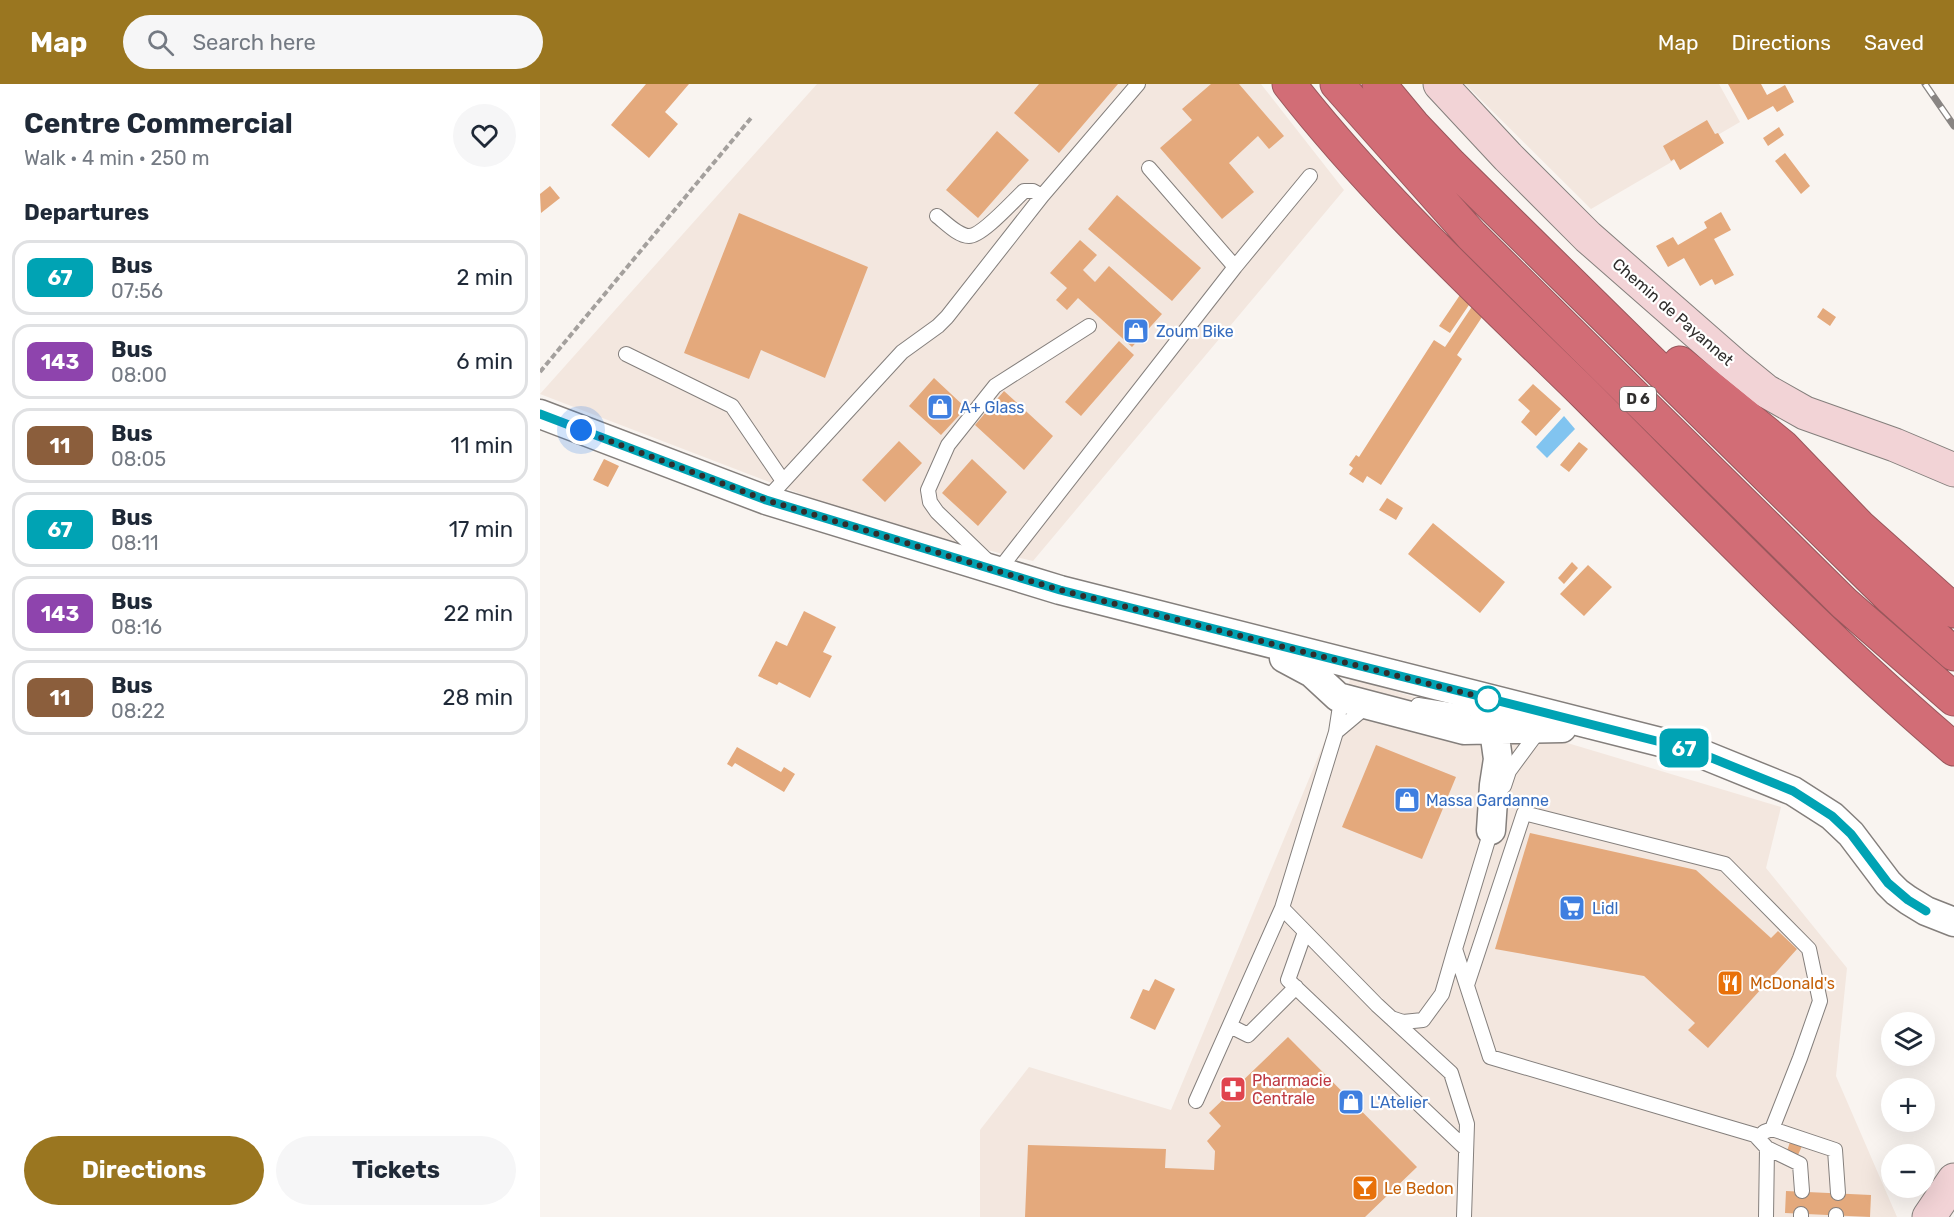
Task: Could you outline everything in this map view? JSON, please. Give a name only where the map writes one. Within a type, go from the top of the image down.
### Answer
[{"type":"highway","points":[[1289,84],[1316,118],[1400,210],[1715,524],[1897,700],[1954,749]]},
{"type":"highway","name":"D 6","points":[[1337,84],[1472,236],[1844,603],[1954,699]]},
{"type":"highway","name":"D 6","points":[[1378,84],[1451,165],[1891,598],[1954,654]]},
{"type":"highway","points":[[1515,227],[1782,446],[1859,526],[1954,612]]},
{"type":"street","name":"Chemin de Payannet","points":[[1440,84],[1508,157],[1588,237],[1766,391],[1805,413],[1895,445],[1954,470]]},
{"type":"street","points":[[540,414],[774,490],[998,571],[1060,590],[1427,684],[1485,706],[1599,727],[1692,750],[1793,791],[1832,816],[1851,834],[1888,883],[1908,900],[1940,910],[1954,922]]},
{"type":"street","points":[[1245,637],[1312,673],[1338,697],[1464,730],[1599,727]]},
{"type":"street","points":[[1485,706],[1493,723],[1498,759],[1491,830]]},
{"type":"street","points":[[1929,1217],[1954,1180]]},
{"type":"lane","points":[[626,354],[732,406],[774,490],[902,352],[947,317],[1042,196],[1138,84]]},
{"type":"lane","points":[[1149,168],[1235,267]]},
{"type":"lane","points":[[1089,326],[995,386],[948,446],[928,490],[930,502],[936,512],[998,571],[1235,267],[1310,176]]},
{"type":"lane","points":[[936,216],[959,233],[968,236],[978,233],[1024,191],[1033,191],[1042,196]]},
{"type":"lane","points":[[1336,732],[1377,696],[1456,711],[1485,706]]},
{"type":"lane","points":[[1196,1101],[1281,908],[1336,732],[1340,706],[1338,697]]},
{"type":"lane","points":[[1391,1018],[1403,1022],[1423,1020],[1442,994],[1509,771],[1540,729]]},
{"type":"lane","points":[[1467,985],[1524,813],[1725,864],[1809,950],[1820,1001],[1772,1129]]},
{"type":"lane","points":[[1281,908],[1391,1018],[1451,1073],[1467,1124],[1464,1217]]},
{"type":"lane","points":[[1305,932],[1288,980],[1466,1149]]},
{"type":"lane","points":[[1455,949],[1490,1057],[1755,1135],[1767,1148],[1800,1164],[1802,1191]]},
{"type":"lane","points":[[1230,1026],[1248,1035],[1296,987]]},
{"type":"lane","points":[[1755,1135],[1772,1129],[1835,1150],[1838,1193]]},
{"type":"lane","points":[[1766,1217],[1767,1148]]},
{"type":"path","points":[[540,372],[751,118]]},
{"type":"shaded area","points":[[817,84],[1261,84],[1344,190],[1033,561],[879,524],[540,394]]},
{"type":"shaded area","points":[[1465,84],[1719,84],[1740,122],[1591,209]]},
{"type":"shaded area","points":[[1351,678],[1781,807],[1766,868],[1847,968],[1836,1076],[1881,1180],[1881,1198],[1889,1198],[1897,1217],[980,1217],[980,1130],[1029,1067],[1171,1110]]},
{"type":"water","points":[[1564,416],[1575,429],[1547,458],[1536,447]]},
{"type":"building","points":[[646,84],[689,84],[665,112],[678,124],[649,158],[611,125]]},
{"type":"building","points":[[1039,84],[1118,84],[1059,153],[1014,113]]},
{"type":"building","points":[[1211,84],[1239,84],[1284,136],[1269,149],[1258,136],[1229,163],[1254,192],[1222,219],[1160,148],[1192,120],[1182,109]]},
{"type":"building","points":[[1728,84],[1761,84],[1767,95],[1785,85],[1794,102],[1777,112],[1773,106],[1748,120]]},
{"type":"building","points":[[1707,120],[1715,134],[1718,133],[1724,143],[1680,170],[1674,159],[1671,161],[1663,146]]},
{"type":"building","points":[[1779,127],[1784,135],[1768,146],[1763,138]]},
{"type":"building","points":[[997,131],[1029,160],[978,218],[946,190]]},
{"type":"building","points":[[1785,153],[1810,186],[1801,194],[1775,161]]},
{"type":"building","points":[[550,186],[560,198],[541,213],[540,194]]},
{"type":"building","points":[[1117,195],[1201,268],[1172,301],[1088,229]]},
{"type":"building","points":[[1721,212],[1731,230],[1714,239],[1734,275],[1715,285],[1712,279],[1700,286],[1684,258],[1668,267],[1656,246],[1673,237],[1678,245],[1707,228],[1704,222]]},
{"type":"building","points":[[739,213],[868,267],[825,378],[761,350],[749,379],[684,353]]},
{"type":"building","points":[[1080,240],[1097,255],[1083,270],[1095,282],[1109,266],[1162,314],[1132,347],[1078,298],[1067,310],[1056,300],[1067,288],[1050,273]]},
{"type":"building","points":[[1462,292],[1473,299],[1450,333],[1439,326]]},
{"type":"building","points":[[1473,305],[1484,314],[1457,355],[1462,359],[1381,485],[1367,476],[1363,483],[1349,474],[1353,468],[1349,465],[1356,455],[1359,457],[1434,340],[1445,347]]},
{"type":"building","points":[[1823,308],[1836,317],[1830,326],[1817,317]]},
{"type":"building","points":[[1119,341],[1134,355],[1081,416],[1065,402]]},
{"type":"building","points":[[934,378],[966,408],[941,435],[909,406]]},
{"type":"building","points":[[1533,384],[1561,409],[1536,436],[1521,422],[1530,411],[1518,400]]},
{"type":"building","points":[[1004,391],[1053,436],[1024,470],[975,425]]},
{"type":"building","points":[[899,441],[922,463],[885,502],[862,480]]},
{"type":"building","points":[[1579,442],[1588,449],[1569,472],[1560,465]]},
{"type":"building","points":[[604,459],[619,466],[608,487],[593,480]]},
{"type":"building","points":[[972,459],[1007,492],[978,526],[942,493]]},
{"type":"building","points":[[1387,498],[1403,508],[1396,520],[1379,510]]},
{"type":"building","points":[[1433,523],[1505,582],[1480,613],[1408,554]]},
{"type":"building","points":[[1572,562],[1578,568],[1564,584],[1558,578]]},
{"type":"building","points":[[1588,565],[1612,587],[1584,616],[1560,594]]},
{"type":"building","points":[[804,611],[836,627],[823,652],[832,656],[810,698],[779,682],[777,685],[758,676],[776,641],[787,646]]},
{"type":"building","points":[[1376,745],[1456,777],[1422,859],[1342,827]]},
{"type":"building","points":[[737,747],[781,772],[784,767],[795,774],[784,792],[735,763],[732,767],[727,764]]},
{"type":"building","points":[[1530,833],[1696,870],[1771,938],[1778,931],[1797,949],[1708,1048],[1688,1030],[1695,1023],[1644,976],[1495,949]]},
{"type":"building","points":[[1155,979],[1175,989],[1155,1030],[1130,1018],[1143,989],[1149,991]]},
{"type":"building","points":[[1288,1037],[1417,1167],[1365,1217],[1025,1217],[1028,1145],[1166,1149],[1165,1168],[1214,1170],[1215,1151],[1207,1141],[1221,1126],[1209,1113]]},
{"type":"building","points":[[1790,1142],[1802,1146],[1798,1155],[1787,1151]]},
{"type":"building","points":[[1786,1191],[1871,1195],[1870,1217],[1785,1213]]},
{"type":"railway","points":[[1925,84],[1954,126]]},
{"type":"bus line","name":"67","points":[[540,414],[766,500],[1060,590],[1692,750],[1793,791],[1832,816],[1851,834],[1888,883],[1897,892],[1926,911]]},
{"type":"place","name":"Zoum Bike","points":[[1136,331]]},
{"type":"place","name":"A+ Glass","points":[[940,407]]},
{"type":"place","name":"Massa Gardanne","points":[[1407,800]]},
{"type":"place","name":"Lidl","points":[[1572,908]]},
{"type":"place","name":"McDonald's","points":[[1730,983]]},
{"type":"place","name":"Pharmacie Centrale","points":[[1233,1089]]},
{"type":"place","name":"L'Atelier","points":[[1351,1102]]},
{"type":"place","name":"Le Bedon","points":[[1365,1188]]},
{"type":"route","points":[[581,430],[766,500],[1060,590],[1488,699]]}]
